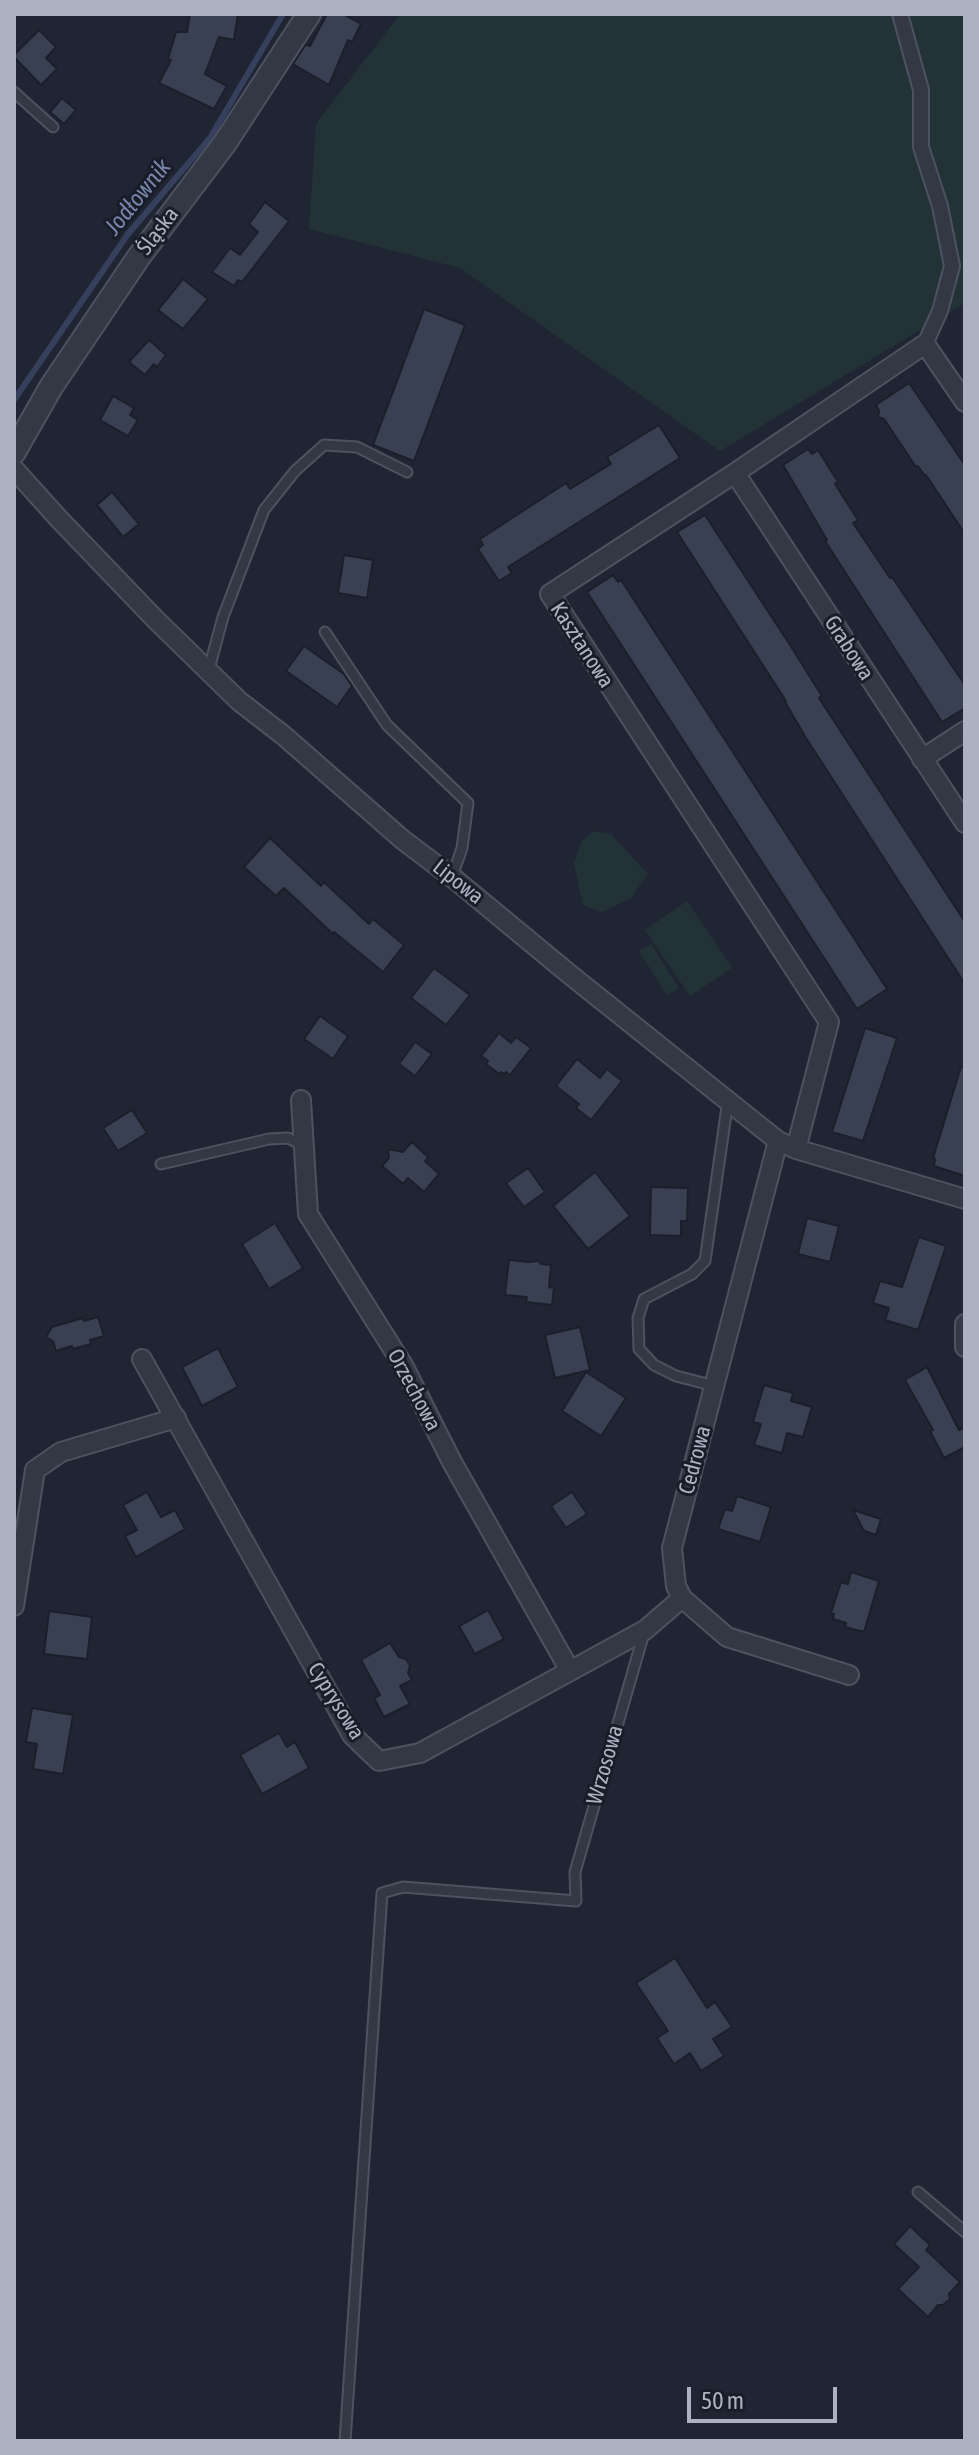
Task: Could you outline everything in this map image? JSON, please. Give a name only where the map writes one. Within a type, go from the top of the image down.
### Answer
[{"type":"street","name":"Śląska","points":[[14,452],[85,335],[138,258],[225,143],[309,14]]},
{"type":"street","points":[[900,14],[921,90],[921,147],[940,206],[952,266],[940,311],[925,344],[965,402]]},
{"type":"street","name":"Kasztanowa","points":[[796,1149],[829,1022],[550,594],[925,344]]},
{"type":"street","name":"Lipowa","points":[[14,469],[208,673],[239,701],[403,840],[778,1141],[965,1199]]},
{"type":"street","name":"Grabowa","points":[[735,473],[965,823]]},
{"type":"street","points":[[922,759],[965,731]]},
{"type":"street","name":"Orzechowa","points":[[301,1100],[308,1214],[403,1365],[452,1462],[569,1669]]},
{"type":"street","name":"Cedrowa","points":[[682,1598],[676,1586],[672,1548],[778,1141]]},
{"type":"street","points":[[965,1324],[965,1347]]},
{"type":"street","name":"Cyprysowa","points":[[142,1359],[352,1735],[379,1761],[420,1753],[645,1630],[682,1598]]},
{"type":"street","points":[[14,1606],[35,1470],[61,1452],[176,1418]]},
{"type":"street","points":[[682,1598],[727,1637],[849,1675]]},
{"type":"lane","points":[[14,92],[53,127]]},
{"type":"lane","points":[[208,673],[223,617],[264,510],[295,471],[324,445],[357,447],[407,472]]},
{"type":"lane","points":[[325,632],[387,725],[468,803],[462,848],[452,877]]},
{"type":"lane","points":[[715,1386],[676,1376],[654,1365],[639,1349],[638,1318],[644,1299],[692,1274],[705,1261],[728,1100]]},
{"type":"lane","points":[[161,1164],[269,1139],[288,1138],[303,1145]]},
{"type":"lane","name":"Wrzosowa","points":[[345,2441],[382,1893],[403,1887],[576,1901],[575,1872],[645,1630]]},
{"type":"lane","points":[[918,2192],[965,2232]]},
{"type":"shaded area","points":[[400,14],[965,14],[965,303],[720,451],[460,268],[309,229],[316,124]]},
{"type":"shaded area","points":[[593,831],[611,834],[648,874],[630,899],[602,912],[583,905],[574,863],[582,841]]},
{"type":"shaded area","points":[[687,901],[732,968],[690,996],[645,930]]},
{"type":"shaded area","points":[[651,944],[679,988],[667,995],[639,951]]},
{"type":"building","points":[[190,14],[238,14],[234,40],[219,37],[205,74],[227,86],[214,109],[159,83],[171,60],[168,59],[176,32],[187,32]]},
{"type":"building","points":[[327,14],[343,14],[361,24],[352,42],[348,40],[329,85],[293,64],[306,44],[310,46]]},
{"type":"building","points":[[39,30],[56,47],[46,58],[57,69],[41,85],[14,57]]},
{"type":"building","points":[[62,98],[76,110],[64,124],[50,112]]},
{"type":"building","points":[[265,202],[289,221],[242,282],[238,280],[234,286],[212,272],[230,248],[240,255],[258,232],[249,224]]},
{"type":"building","points":[[183,279],[208,299],[183,329],[158,310]]},
{"type":"building","points":[[424,309],[465,325],[414,461],[373,445]]},
{"type":"building","points":[[149,340],[166,355],[157,367],[154,364],[145,375],[129,362]]},
{"type":"building","points":[[909,383],[965,465],[965,534],[926,475],[916,467],[884,419],[878,417],[876,405]]},
{"type":"building","points":[[113,396],[134,408],[130,415],[138,420],[128,436],[100,420]]},
{"type":"building","points":[[659,425],[680,458],[508,567],[512,573],[499,581],[478,549],[483,545],[480,539],[566,483],[570,489],[611,464],[607,457]]},
{"type":"building","points":[[808,449],[812,454],[818,450],[858,520],[853,523],[965,685],[965,708],[942,722],[825,541],[783,465]]},
{"type":"building","points":[[112,492],[139,524],[123,537],[97,505]]},
{"type":"building","points":[[705,515],[822,696],[819,698],[965,922],[965,984],[677,532]]},
{"type":"building","points":[[344,555],[373,560],[367,598],[338,593]]},
{"type":"building","points":[[613,575],[618,582],[621,580],[887,989],[857,1009],[587,592]]},
{"type":"building","points":[[304,646],[344,674],[352,686],[337,707],[286,671]]},
{"type":"building","points":[[270,838],[321,886],[324,882],[369,924],[373,919],[404,945],[383,972],[333,934],[284,888],[276,896],[244,867]]},
{"type":"building","points":[[434,968],[470,995],[446,1025],[411,998]]},
{"type":"building","points":[[320,1016],[348,1036],[333,1059],[304,1039]]},
{"type":"building","points":[[865,1028],[897,1038],[863,1141],[832,1132]]},
{"type":"building","points":[[499,1033],[511,1043],[516,1037],[531,1048],[510,1075],[506,1072],[499,1074],[481,1056]]},
{"type":"building","points":[[415,1042],[432,1054],[415,1076],[399,1064]]},
{"type":"building","points":[[577,1059],[600,1078],[607,1069],[622,1081],[591,1120],[576,1108],[579,1104],[556,1086]]},
{"type":"building","points":[[961,1067],[965,1067],[965,1176],[934,1166],[933,1158]]},
{"type":"building","points":[[132,1110],[147,1133],[118,1151],[103,1128]]},
{"type":"building","points":[[412,1142],[428,1157],[425,1161],[439,1174],[424,1192],[408,1178],[403,1184],[382,1166],[389,1158],[388,1149],[403,1152]]},
{"type":"building","points":[[528,1168],[545,1192],[524,1207],[506,1183]]},
{"type":"building","points":[[595,1172],[630,1216],[588,1249],[553,1206]]},
{"type":"building","points":[[651,1187],[688,1188],[687,1221],[681,1221],[681,1236],[650,1235]]},
{"type":"building","points":[[807,1218],[839,1226],[830,1262],[798,1254]]},
{"type":"building","points":[[275,1223],[303,1268],[269,1289],[242,1244]]},
{"type":"building","points":[[919,1237],[946,1246],[918,1330],[885,1320],[889,1308],[873,1303],[880,1281],[902,1287]]},
{"type":"building","points":[[509,1260],[539,1261],[551,1265],[549,1287],[554,1288],[552,1305],[526,1302],[527,1297],[505,1295]]},
{"type":"building","points":[[98,1317],[104,1336],[90,1340],[91,1344],[56,1351],[53,1341],[46,1337],[52,1327]]},
{"type":"building","points":[[580,1327],[590,1370],[555,1378],[545,1335]]},
{"type":"building","points":[[218,1348],[238,1387],[202,1406],[182,1367]]},
{"type":"building","points":[[927,1367],[959,1430],[965,1427],[965,1447],[944,1458],[930,1431],[933,1430],[905,1380]]},
{"type":"building","points":[[586,1372],[626,1398],[601,1436],[562,1411]]},
{"type":"building","points":[[764,1385],[793,1393],[791,1401],[812,1407],[803,1437],[787,1433],[782,1453],[754,1445],[761,1424],[753,1422]]},
{"type":"building","points":[[147,1492],[161,1517],[175,1510],[185,1529],[136,1557],[125,1536],[137,1530],[123,1505]]},
{"type":"building","points":[[572,1492],[587,1514],[566,1528],[551,1506]]},
{"type":"building","points":[[737,1496],[771,1507],[760,1542],[718,1529],[725,1509],[732,1511]]},
{"type":"building","points":[[853,1510],[881,1519],[876,1535],[864,1531]]},
{"type":"building","points":[[851,1572],[879,1581],[864,1632],[845,1627],[846,1623],[833,1619],[834,1614],[831,1613],[841,1582],[848,1584]]},
{"type":"building","points":[[488,1610],[504,1639],[475,1654],[459,1626]]},
{"type":"building","points":[[49,1611],[92,1617],[87,1659],[44,1654]]},
{"type":"building","points":[[390,1643],[399,1657],[406,1659],[412,1680],[400,1686],[410,1704],[384,1717],[374,1698],[380,1695],[361,1660]]},
{"type":"building","points":[[32,1708],[73,1715],[63,1774],[33,1769],[37,1744],[26,1742]]},
{"type":"building","points":[[279,1733],[287,1747],[295,1742],[309,1768],[262,1794],[240,1755]]},
{"type":"building","points":[[675,1958],[707,2008],[715,2002],[732,2027],[713,2039],[724,2056],[701,2071],[690,2053],[674,2064],[657,2038],[668,2031],[636,1983]]},
{"type":"building","points":[[910,2226],[930,2245],[926,2250],[960,2282],[949,2294],[950,2299],[938,2305],[928,2317],[898,2289],[919,2267],[894,2244]]},
{"type":"waterway","name":"Jodłownik","points":[[14,400],[128,234],[210,138],[283,14]]}]
